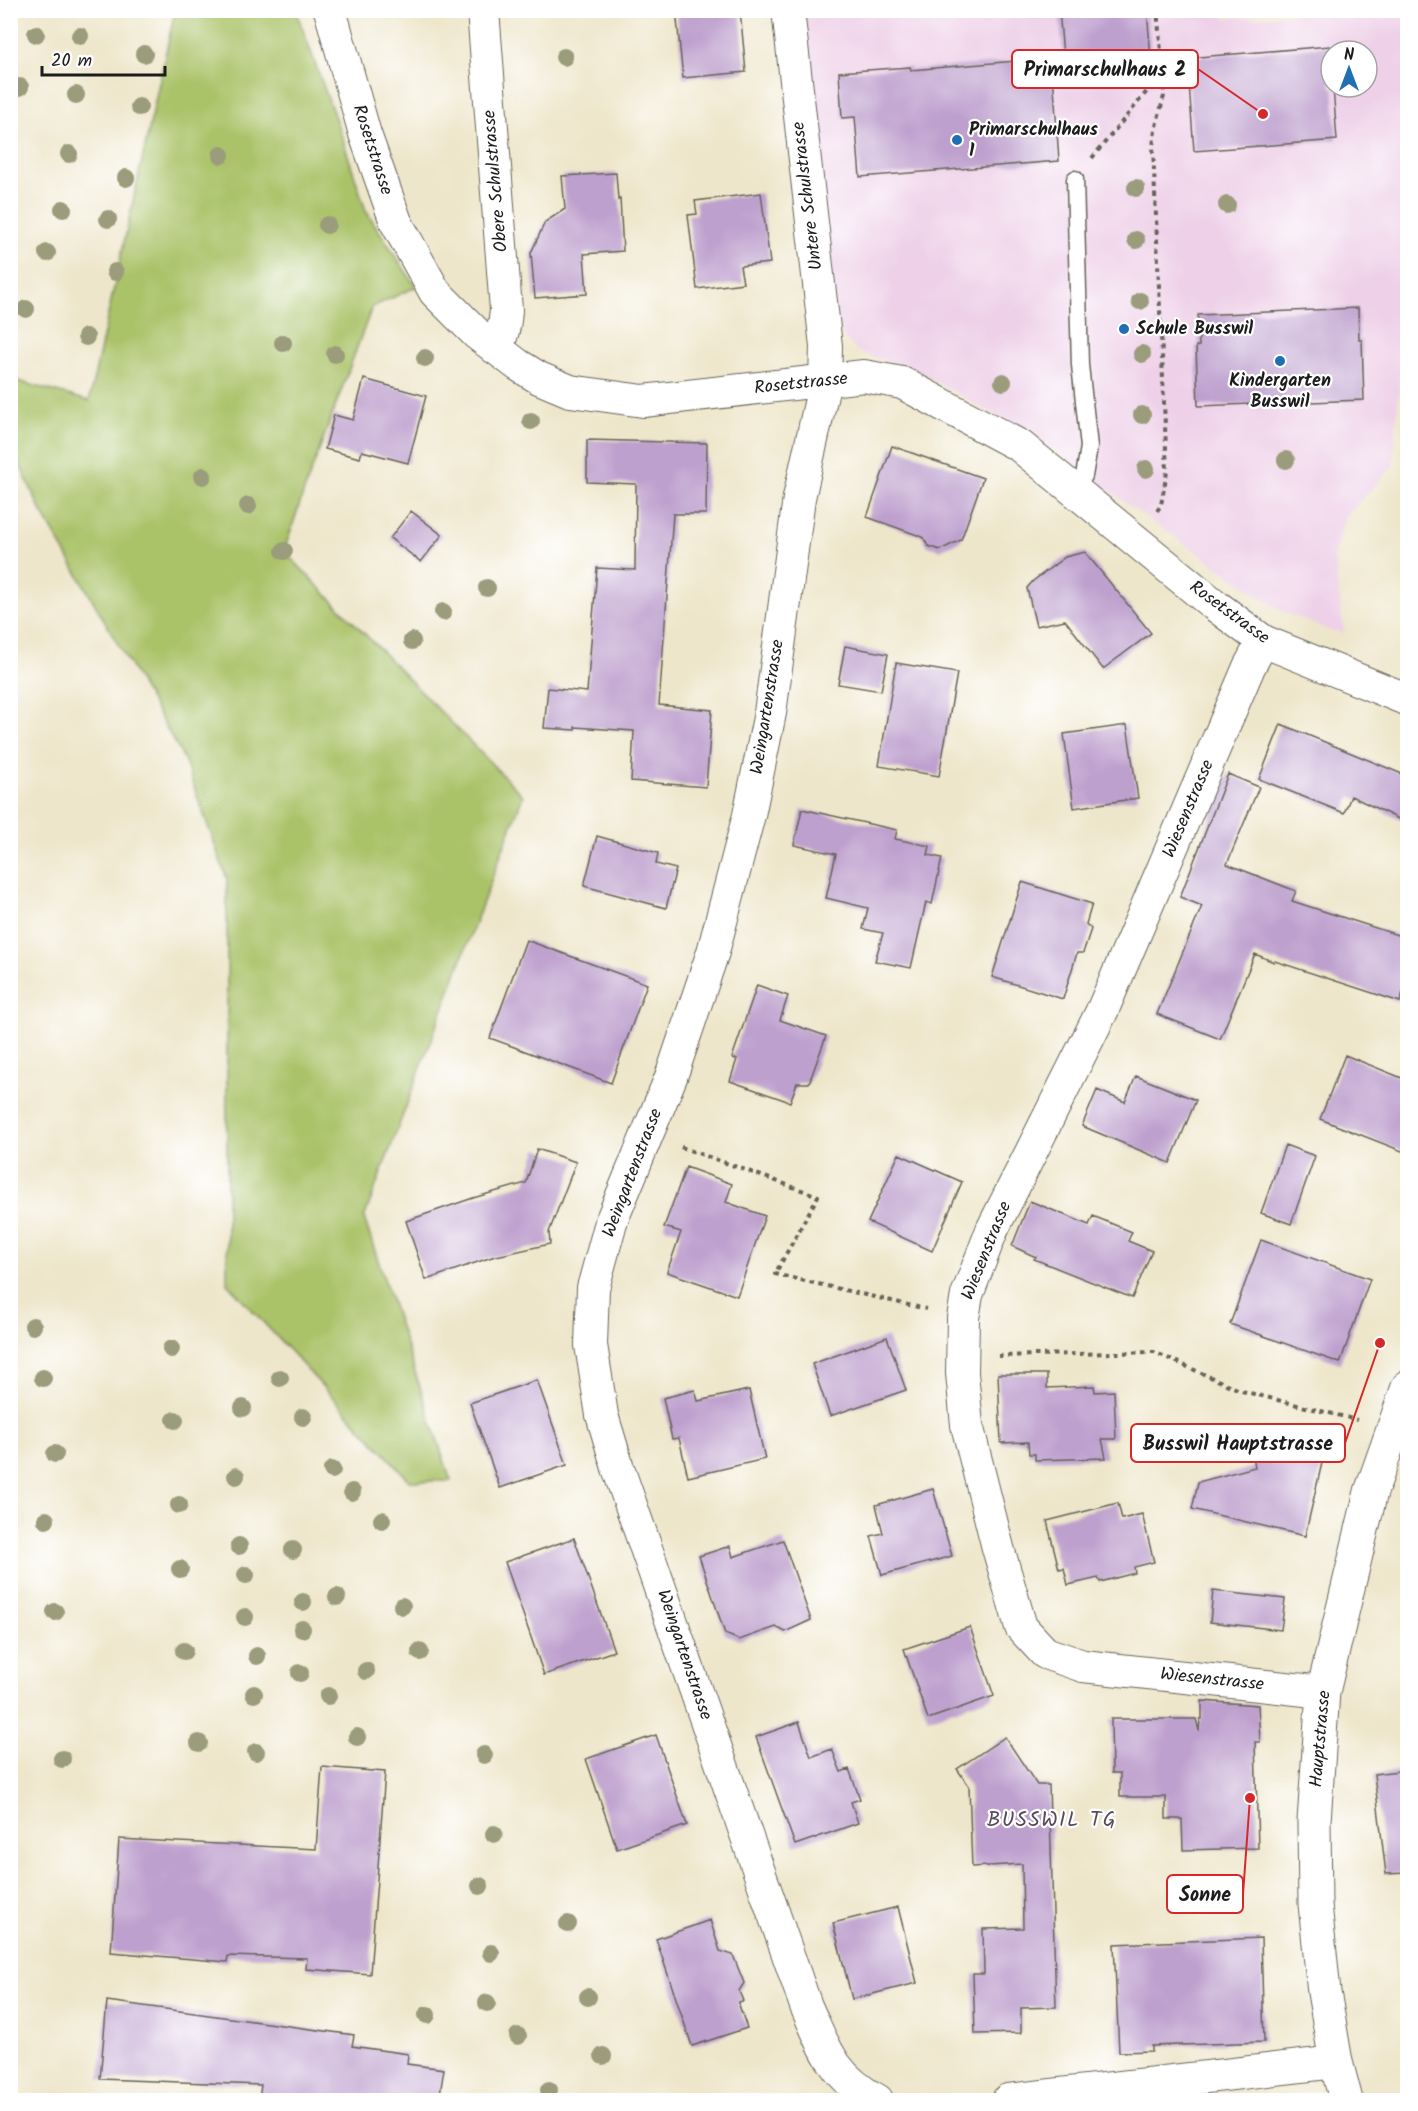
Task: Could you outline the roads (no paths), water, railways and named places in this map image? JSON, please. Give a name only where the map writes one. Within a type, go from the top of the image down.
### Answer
[{"type":"street","name":"Rosetstrasse","points":[[330,10],[365,134],[396,222],[435,292],[477,334],[539,378],[570,391],[643,401],[864,376],[902,383],[1020,446],[1212,603],[1263,641],[1407,700]]},
{"type":"street","name":"Obere Schulstrasse","points":[[483,10],[506,310],[504,329],[500,342],[495,348]]},
{"type":"street","name":"Untere Schulstrasse","points":[[788,10],[826,346],[825,381]]},
{"type":"street","name":"Weingartenstrasse","points":[[825,381],[799,498],[770,713],[749,815],[712,952],[671,1077],[611,1222],[593,1288],[591,1346],[602,1415],[618,1468],[806,2006],[832,2063],[854,2087],[877,2100]]},
{"type":"street","name":"Wiesenstrasse","points":[[1263,641],[1249,667],[1104,1010],[992,1230],[967,1295],[963,1318],[962,1357],[967,1425],[998,1548],[1022,1627],[1045,1653],[1083,1666],[1323,1692]]},
{"type":"street","name":"Hauptstrasse","points":[[1346,2100],[1336,2062],[1324,1992],[1315,1904],[1314,1821],[1323,1692],[1371,1492],[1407,1387]]},
{"type":"street","points":[[1008,2100],[1336,2062]]},
{"type":"lane","points":[[1073,489],[1084,476],[1089,447],[1080,365],[1075,179]]},
{"type":"place","name":"Primarschulhaus 2","points":[[1263,114]]},
{"type":"place","name":"Primarschulhaus 1","points":[[957,140]]},
{"type":"place","name":"Schule Busswil","points":[[1124,329]]},
{"type":"place","name":"Kindergarten Busswil","points":[[1280,361]]},
{"type":"place","name":"Busswil Hauptstrasse","points":[[1380,1343]]},
{"type":"place","name":"Sonne","points":[[1250,1798]]},
{"type":"district","name":"BUSSWIL TG","points":[[1052,1820]]}]
